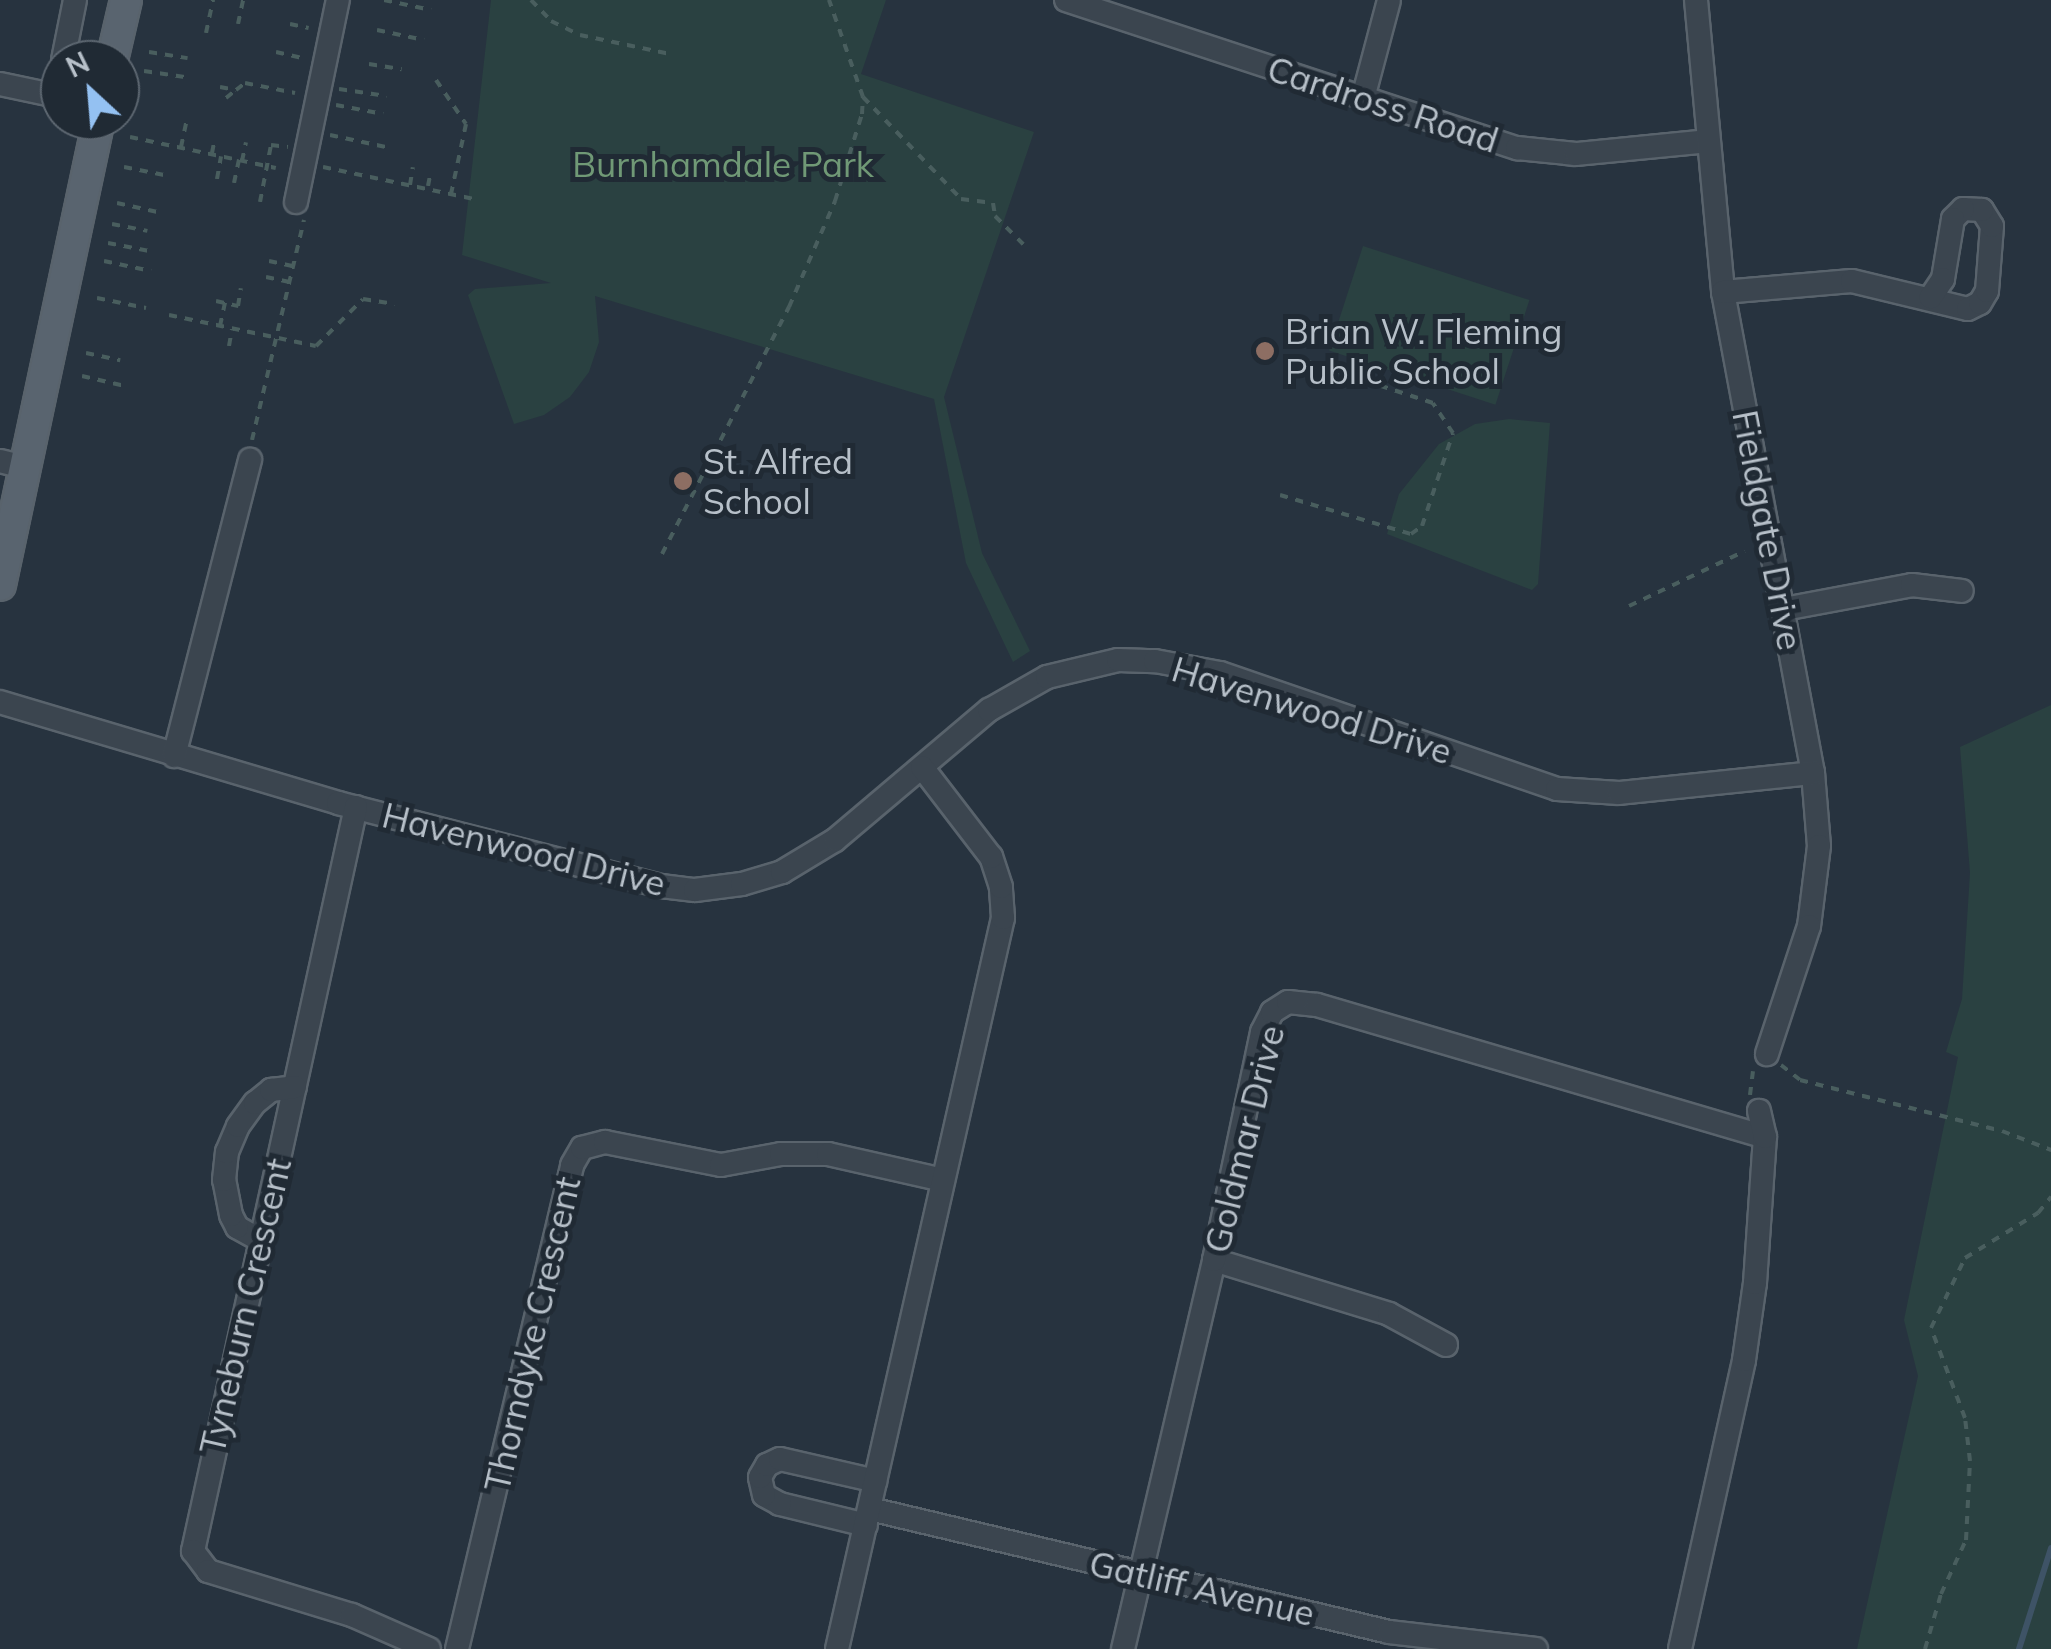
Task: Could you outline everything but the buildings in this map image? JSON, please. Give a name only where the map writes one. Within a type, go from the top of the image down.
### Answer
[{"type":"main road","points":[[117,40],[126,0]]},
{"type":"main road","points":[[0,585],[12,464],[94,140]]},
{"type":"street","points":[[68,40],[75,0]]},
{"type":"street","points":[[300,209],[311,93],[338,0]]},
{"type":"street","name":"Cardross Road","points":[[1066,0],[1534,152],[1576,154],[1708,141]]},
{"type":"street","points":[[1364,98],[1389,0]]},
{"type":"street","name":"Fieldgate Drive","points":[[1696,0],[1723,292],[1813,773],[1818,884],[1785,1010],[1766,1054]]},
{"type":"street","points":[[0,84],[40,92]]},
{"type":"street","points":[[1723,292],[1852,281],[1931,296]]},
{"type":"street","points":[[174,756],[251,452]]},
{"type":"street","points":[[1784,609],[1912,585],[1962,591]]},
{"type":"street","name":"Havenwood Drive","points":[[0,702],[174,756],[356,806],[660,886],[695,890],[742,884],[782,872],[835,840],[989,710],[1047,678],[1082,666],[1136,660],[1220,673],[1558,788],[1619,793],[1813,773]]},
{"type":"street","points":[[837,1649],[1002,934],[1003,902],[997,872],[984,843],[922,768]]},
{"type":"street","name":"Tyneburn Crescent","points":[[356,806],[194,1534],[194,1556],[208,1571],[352,1616],[429,1649]]},
{"type":"street","name":"Goldmar Drive","points":[[1123,1649],[1214,1260],[1262,1032],[1272,1012],[1288,1002],[1317,1004],[1765,1137]]},
{"type":"street","points":[[260,1240],[238,1227],[232,1214],[225,1187],[227,1152],[234,1132],[254,1104],[271,1090],[295,1086]]},
{"type":"street","points":[[1680,1649],[1744,1360],[1756,1283],[1765,1137],[1759,1111]]},
{"type":"street","name":"Thorndyke Crescent","points":[[457,1649],[572,1166],[582,1148],[605,1142],[721,1165],[781,1154],[828,1154],[943,1180]]},
{"type":"street","points":[[1214,1260],[1388,1314],[1446,1345]]},
{"type":"street","name":"Gatliff Avenue","points":[[876,1481],[780,1459],[767,1465],[760,1477],[764,1495],[780,1504],[868,1517],[1142,1574],[1388,1632],[1536,1649]]},
{"type":"path","points":[[206,33],[213,0]]},
{"type":"path","points":[[238,24],[243,0]]},
{"type":"path","points":[[384,0],[416,3],[431,10]]},
{"type":"path","points":[[531,0],[552,21],[580,35],[670,54]]},
{"type":"path","points":[[833,2],[864,97],[961,198],[993,203],[995,216],[1023,244]]},
{"type":"path","points":[[290,24],[309,28]]},
{"type":"path","points":[[377,30],[424,40]]},
{"type":"path","points":[[148,52],[188,58]]},
{"type":"path","points":[[276,52],[303,58]]},
{"type":"path","points":[[369,64],[402,68]]},
{"type":"path","points":[[144,71],[184,77]]},
{"type":"path","points":[[436,80],[466,124],[452,194]]},
{"type":"path","points":[[226,98],[245,83],[311,93],[386,96]]},
{"type":"path","points":[[256,96],[258,86]]},
{"type":"path","points":[[220,87],[236,90]]},
{"type":"path","points":[[311,93],[383,114]]},
{"type":"path","points":[[662,554],[790,307],[835,201],[864,97]]},
{"type":"path","points":[[181,147],[186,118]]},
{"type":"path","points":[[212,154],[214,138]]},
{"type":"path","points":[[140,139],[276,168]]},
{"type":"path","points":[[234,183],[246,142]]},
{"type":"path","points":[[260,202],[271,145],[386,147]]},
{"type":"path","points":[[307,148],[410,185],[472,198]]},
{"type":"path","points":[[217,179],[221,156]]},
{"type":"path","points":[[124,167],[169,176]]},
{"type":"path","points":[[410,185],[413,167]]},
{"type":"path","points":[[428,189],[431,172]]},
{"type":"path","points":[[116,204],[162,213]]},
{"type":"path","points":[[251,452],[293,266],[300,209]]},
{"type":"path","points":[[112,224],[147,231]]},
{"type":"path","points":[[108,243],[149,251]]},
{"type":"path","points":[[104,261],[151,271]]},
{"type":"path","points":[[269,261],[293,266]]},
{"type":"path","points":[[266,277],[289,282]]},
{"type":"path","points":[[216,301],[238,306],[241,288]]},
{"type":"path","points":[[97,298],[146,308]]},
{"type":"path","points":[[169,316],[316,346],[364,298],[394,304]]},
{"type":"path","points":[[220,326],[225,302]]},
{"type":"path","points":[[229,346],[232,328]]},
{"type":"path","points":[[86,353],[120,360]]},
{"type":"path","points":[[1280,495],[1411,534],[1422,526],[1453,433],[1433,402],[1308,362]]},
{"type":"path","points":[[82,376],[125,386]]},
{"type":"path","points":[[1630,606],[1744,550]]},
{"type":"path","points":[[1759,1111],[1748,1092],[1753,1071],[1766,1054],[1800,1080],[2002,1131],[2051,1150]]},
{"type":"path","points":[[1925,1649],[1941,1594],[1966,1540],[1970,1461],[1965,1418],[1931,1328],[1965,1258],[2038,1213],[2051,1198]]},
{"type":"green space","name":"Burnhamdale Park","points":[[491,0],[886,0],[861,74],[1034,132],[944,397],[982,553],[1030,651],[1013,662],[966,563],[934,399],[595,296],[599,342],[589,372],[570,397],[544,415],[514,424],[468,295],[475,289],[551,283],[462,255]]},
{"type":"green space","points":[[1363,246],[1529,300],[1495,405],[1329,351]]},
{"type":"green space","points":[[1509,419],[1550,423],[1538,584],[1532,590],[1387,534],[1399,494],[1439,444],[1475,424]]},
{"type":"green space","points":[[2051,705],[2051,1649],[1857,1649],[1918,1376],[1904,1320],[1958,1057],[1946,1052],[1962,999],[1970,873],[1960,747]]},
{"type":"waterway","points":[[2019,1649],[2051,1548]]},
{"type":"place","name":"Brian W. Fleming Public School","points":[[1265,351]]},
{"type":"place","name":"St. Alfred School","points":[[683,481]]}]
